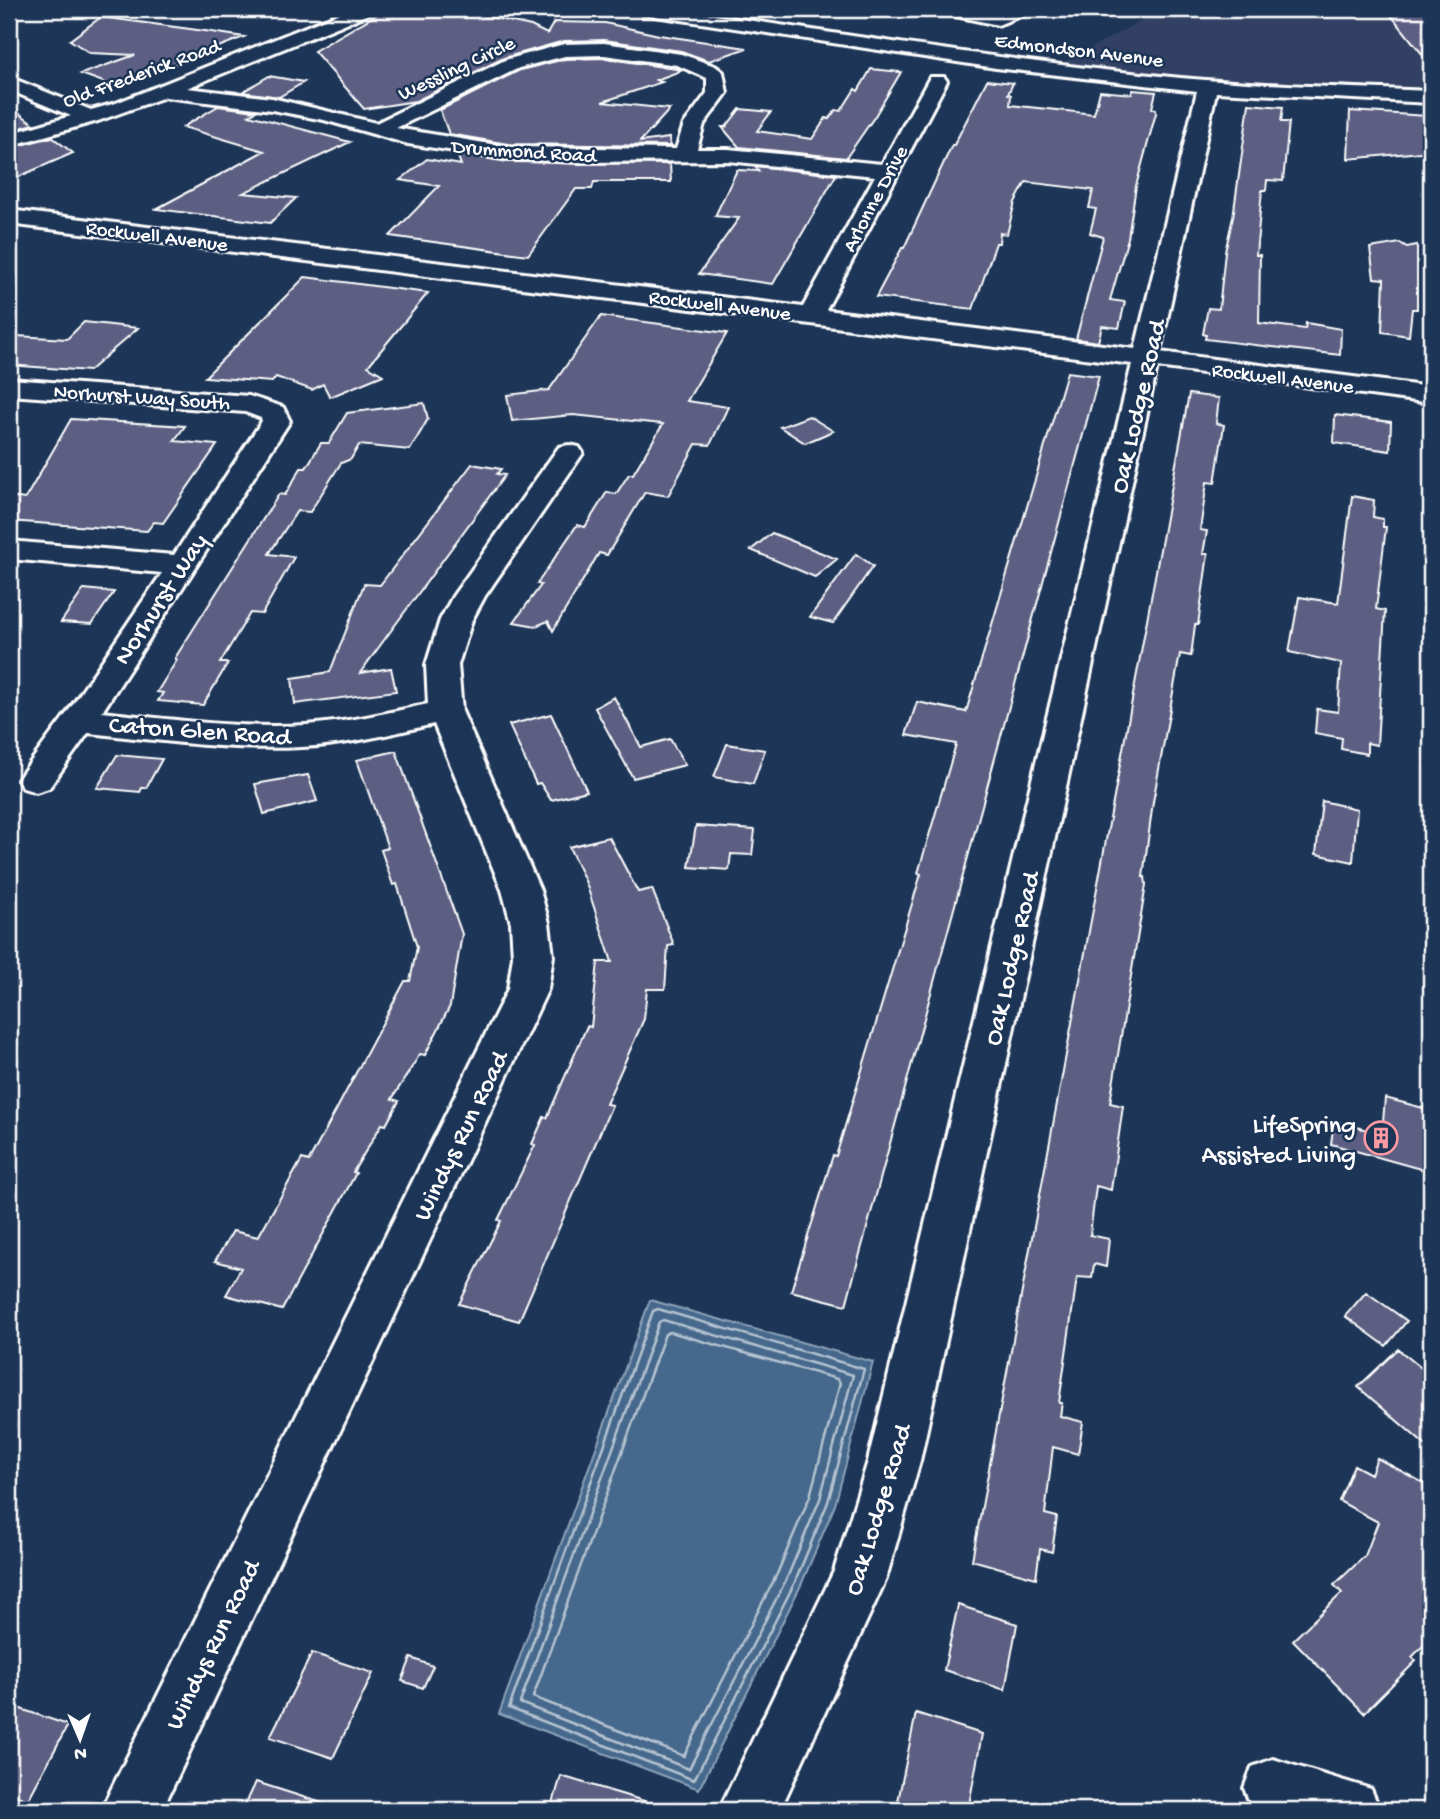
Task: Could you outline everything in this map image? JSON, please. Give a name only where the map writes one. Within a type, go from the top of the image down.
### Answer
[{"type":"street","name":"Old Frederick Road","points":[[9,140],[91,117],[163,91],[365,9]]},
{"type":"street","name":"Edmondson Avenue","points":[[642,9],[1014,65],[1208,86],[1431,97]]},
{"type":"street","points":[[948,9],[998,20],[1021,9]]},
{"type":"street","name":"Wessling Circle","points":[[377,130],[530,57],[564,50],[604,49],[681,60],[708,70],[716,76],[717,93],[694,124],[685,153]]},
{"type":"street","name":"Arlonne Drive","points":[[811,315],[937,81]]},
{"type":"street","points":[[9,83],[91,117]]},
{"type":"street","name":"Oak Lodge Road","points":[[749,1810],[859,1579],[894,1461],[1208,86]]},
{"type":"street","name":"Drummond Road","points":[[163,91],[272,104],[436,143],[509,153],[578,156],[685,153],[765,157],[889,171]]},
{"type":"street","name":"Rockwell Avenue","points":[[9,217],[811,315],[1431,395]]},
{"type":"street","name":"Norhurst Way South","points":[[9,387],[249,404],[273,413]]},
{"type":"street","name":"Norhurst Way","points":[[36,780],[79,721],[271,431],[275,421],[273,413]]},
{"type":"street","name":"Windys Run Road","points":[[131,1810],[528,989],[533,956],[530,923],[522,890],[454,738],[445,711],[442,665],[456,620],[469,596],[569,453]]},
{"type":"street","points":[[9,550],[180,565]]},
{"type":"street","name":"Caton Glen Road","points":[[79,721],[213,734],[293,736],[347,731],[445,711]]},
{"type":"street","points":[[1273,1788],[1350,1810]]},
{"type":"shaded area","points":[[1162,9],[1431,9],[1431,92],[1253,83],[1058,66]]},
{"type":"water","points":[[650,1300],[873,1362],[835,1505],[801,1585],[699,1789],[499,1714]]},
{"type":"building","points":[[386,9],[454,9],[531,26],[547,34],[554,22],[605,23],[659,35],[747,48],[709,61],[681,51],[604,40],[564,41],[504,58],[416,101],[364,109],[314,51]]},
{"type":"building","points":[[1386,9],[1431,9],[1431,65]]},
{"type":"building","points":[[101,17],[244,37],[117,87],[81,74],[135,55],[90,53],[70,40]]},
{"type":"building","points":[[604,58],[683,70],[656,80],[662,82],[602,102],[670,109],[640,142],[669,138],[670,146],[508,144],[449,134],[440,110],[520,70],[565,59]]},
{"type":"building","points":[[871,69],[901,72],[846,158],[739,147],[722,127],[726,127],[740,109],[771,112],[757,131],[812,139],[826,118],[829,119],[836,110],[841,111],[855,89],[858,91]]},
{"type":"building","points":[[269,76],[304,82],[279,97],[242,92]]},
{"type":"building","points":[[987,80],[1013,83],[1008,94],[1011,95],[1010,105],[1094,114],[1100,91],[1132,94],[1133,90],[1156,92],[1152,108],[1156,109],[1156,113],[1136,186],[1128,238],[1110,300],[1125,302],[1119,328],[1102,326],[1098,342],[1076,339],[1103,237],[1090,233],[1096,209],[1089,208],[1093,190],[1026,182],[1015,202],[1007,234],[1000,233],[999,243],[996,243],[973,309],[876,297],[904,248],[952,145]]},
{"type":"building","points":[[1249,104],[1283,107],[1281,122],[1289,122],[1283,181],[1267,180],[1266,190],[1262,190],[1256,255],[1260,255],[1259,323],[1305,329],[1306,323],[1341,329],[1340,355],[1205,339],[1206,335],[1203,334],[1208,308],[1219,309],[1225,252],[1233,217]]},
{"type":"building","points":[[9,106],[34,124],[9,131]]},
{"type":"building","points":[[218,106],[256,111],[249,115],[350,142],[243,193],[296,198],[270,223],[156,209],[264,151],[183,127]]},
{"type":"building","points":[[1350,111],[1427,116],[1431,151],[1348,159]]},
{"type":"building","points":[[52,137],[73,153],[9,181],[9,148]]},
{"type":"building","points":[[457,154],[508,162],[670,164],[671,182],[594,182],[592,189],[576,189],[528,255],[390,236],[439,186],[400,180],[427,159],[461,165]]},
{"type":"building","points":[[755,166],[836,175],[773,284],[699,274],[739,218],[715,216],[737,170],[759,171]]},
{"type":"building","points":[[1400,243],[1407,247],[1417,245],[1417,309],[1412,309],[1409,336],[1382,332],[1384,279],[1374,278],[1370,248]]},
{"type":"building","points":[[305,277],[428,293],[368,366],[383,375],[330,397],[323,384],[312,390],[276,377],[272,382],[205,377]]},
{"type":"building","points":[[601,316],[727,333],[687,401],[728,407],[710,445],[696,444],[668,496],[645,492],[607,555],[599,553],[553,631],[548,621],[536,626],[514,622],[541,585],[537,584],[577,525],[585,527],[607,492],[616,494],[629,474],[633,474],[663,424],[573,415],[512,421],[507,395],[549,390]]},
{"type":"building","points":[[84,322],[138,328],[89,371],[9,365],[9,345],[17,336],[67,339]]},
{"type":"building","points":[[1067,372],[1099,376],[846,1305],[791,1291],[833,1155],[836,1156],[921,874],[918,873],[956,744],[906,735],[917,702],[966,712]]},
{"type":"building","points":[[1189,394],[1219,398],[1216,423],[1224,425],[1215,483],[1207,482],[1200,530],[1207,531],[1203,554],[1208,554],[1191,656],[1180,654],[1153,802],[1143,877],[1146,885],[1110,1103],[1123,1106],[1111,1190],[1096,1186],[1090,1235],[1109,1239],[1106,1267],[1094,1264],[1092,1278],[1077,1277],[1059,1403],[1062,1403],[1060,1416],[1083,1422],[1078,1454],[1053,1447],[1045,1514],[1057,1517],[1052,1552],[1040,1549],[1036,1578],[972,1560]]},
{"type":"building","points":[[424,403],[428,419],[410,450],[359,445],[351,459],[341,463],[310,512],[297,511],[269,554],[294,557],[262,614],[250,613],[220,663],[228,663],[203,705],[158,701],[163,693],[157,692],[177,660],[175,658],[279,494],[285,495],[301,468],[306,468],[321,443],[329,443],[347,413]]},
{"type":"building","points":[[1335,415],[1391,422],[1390,451],[1334,443]]},
{"type":"building","points":[[809,416],[833,431],[805,443],[780,427]]},
{"type":"building","points":[[71,419],[185,426],[174,441],[217,445],[163,523],[154,522],[147,531],[9,521],[9,497],[25,499]]},
{"type":"building","points":[[472,464],[501,469],[497,474],[505,475],[360,673],[391,668],[396,691],[295,704],[292,678],[330,672],[364,584],[380,585]]},
{"type":"building","points":[[1352,496],[1374,500],[1373,517],[1383,519],[1383,527],[1386,527],[1376,609],[1385,611],[1377,745],[1367,743],[1367,754],[1341,749],[1342,738],[1315,733],[1317,709],[1338,712],[1341,663],[1289,652],[1299,597],[1338,603]]},
{"type":"building","points":[[772,533],[837,559],[815,577],[751,550]]},
{"type":"building","points":[[856,554],[873,566],[833,623],[810,617]]},
{"type":"building","points":[[84,589],[114,592],[92,624],[61,622]]},
{"type":"building","points":[[614,697],[641,747],[670,739],[685,765],[633,778],[595,708]]},
{"type":"building","points":[[551,714],[587,791],[551,800],[540,783],[536,784],[509,725]]},
{"type":"building","points":[[727,744],[765,750],[753,784],[714,777]]},
{"type":"building","points":[[396,751],[462,934],[450,1006],[425,1055],[420,1054],[392,1099],[399,1101],[386,1125],[382,1124],[353,1172],[356,1173],[282,1310],[226,1295],[241,1268],[215,1261],[233,1231],[258,1237],[302,1159],[309,1161],[405,981],[410,981],[417,947],[397,884],[393,885],[381,850],[388,848],[357,760]]},
{"type":"building","points":[[117,755],[162,759],[146,788],[142,788],[140,792],[97,788]]},
{"type":"building","points":[[308,775],[317,801],[264,814],[255,784]]},
{"type":"building","points":[[1322,801],[1357,809],[1353,862],[1316,854]]},
{"type":"building","points":[[696,826],[755,830],[752,855],[731,854],[729,870],[689,867]]},
{"type":"building","points":[[609,837],[638,892],[652,889],[674,945],[668,946],[665,989],[647,989],[644,1019],[606,1104],[612,1105],[519,1321],[459,1304],[501,1221],[498,1220],[535,1145],[532,1144],[544,1117],[547,1118],[587,1026],[591,1027],[598,962],[612,962],[586,883],[569,847]]},
{"type":"building","name":"LifeSpring Assisted Living","points":[[1385,1098],[1431,1110],[1431,1172],[1331,1144],[1334,1121],[1382,1134]]},
{"type":"building","points":[[1366,1292],[1407,1321],[1386,1346],[1345,1316]]},
{"type":"building","points":[[1398,1349],[1431,1376],[1431,1450],[1358,1387]]},
{"type":"building","points":[[1377,1458],[1431,1487],[1431,1638],[1412,1657],[1416,1661],[1364,1713],[1293,1640],[1342,1593],[1334,1585],[1365,1556],[1378,1522],[1339,1501],[1354,1465],[1371,1474]]},
{"type":"building","points":[[958,1605],[1017,1624],[1005,1690],[944,1670]]},
{"type":"building","points":[[312,1653],[373,1673],[333,1758],[270,1737]]},
{"type":"building","points":[[411,1658],[433,1666],[423,1688],[402,1681]]},
{"type":"building","points":[[9,1705],[68,1725],[28,1800],[9,1793]]},
{"type":"building","points":[[916,1713],[982,1734],[968,1810],[910,1810],[897,1806]]},
{"type":"building","points":[[561,1776],[654,1804],[653,1810],[551,1810]]},
{"type":"building","points":[[256,1782],[328,1805],[327,1810],[243,1810]]},
{"type":"place","name":"LifeSpring Assisted Living","points":[[1381,1138]]}]
